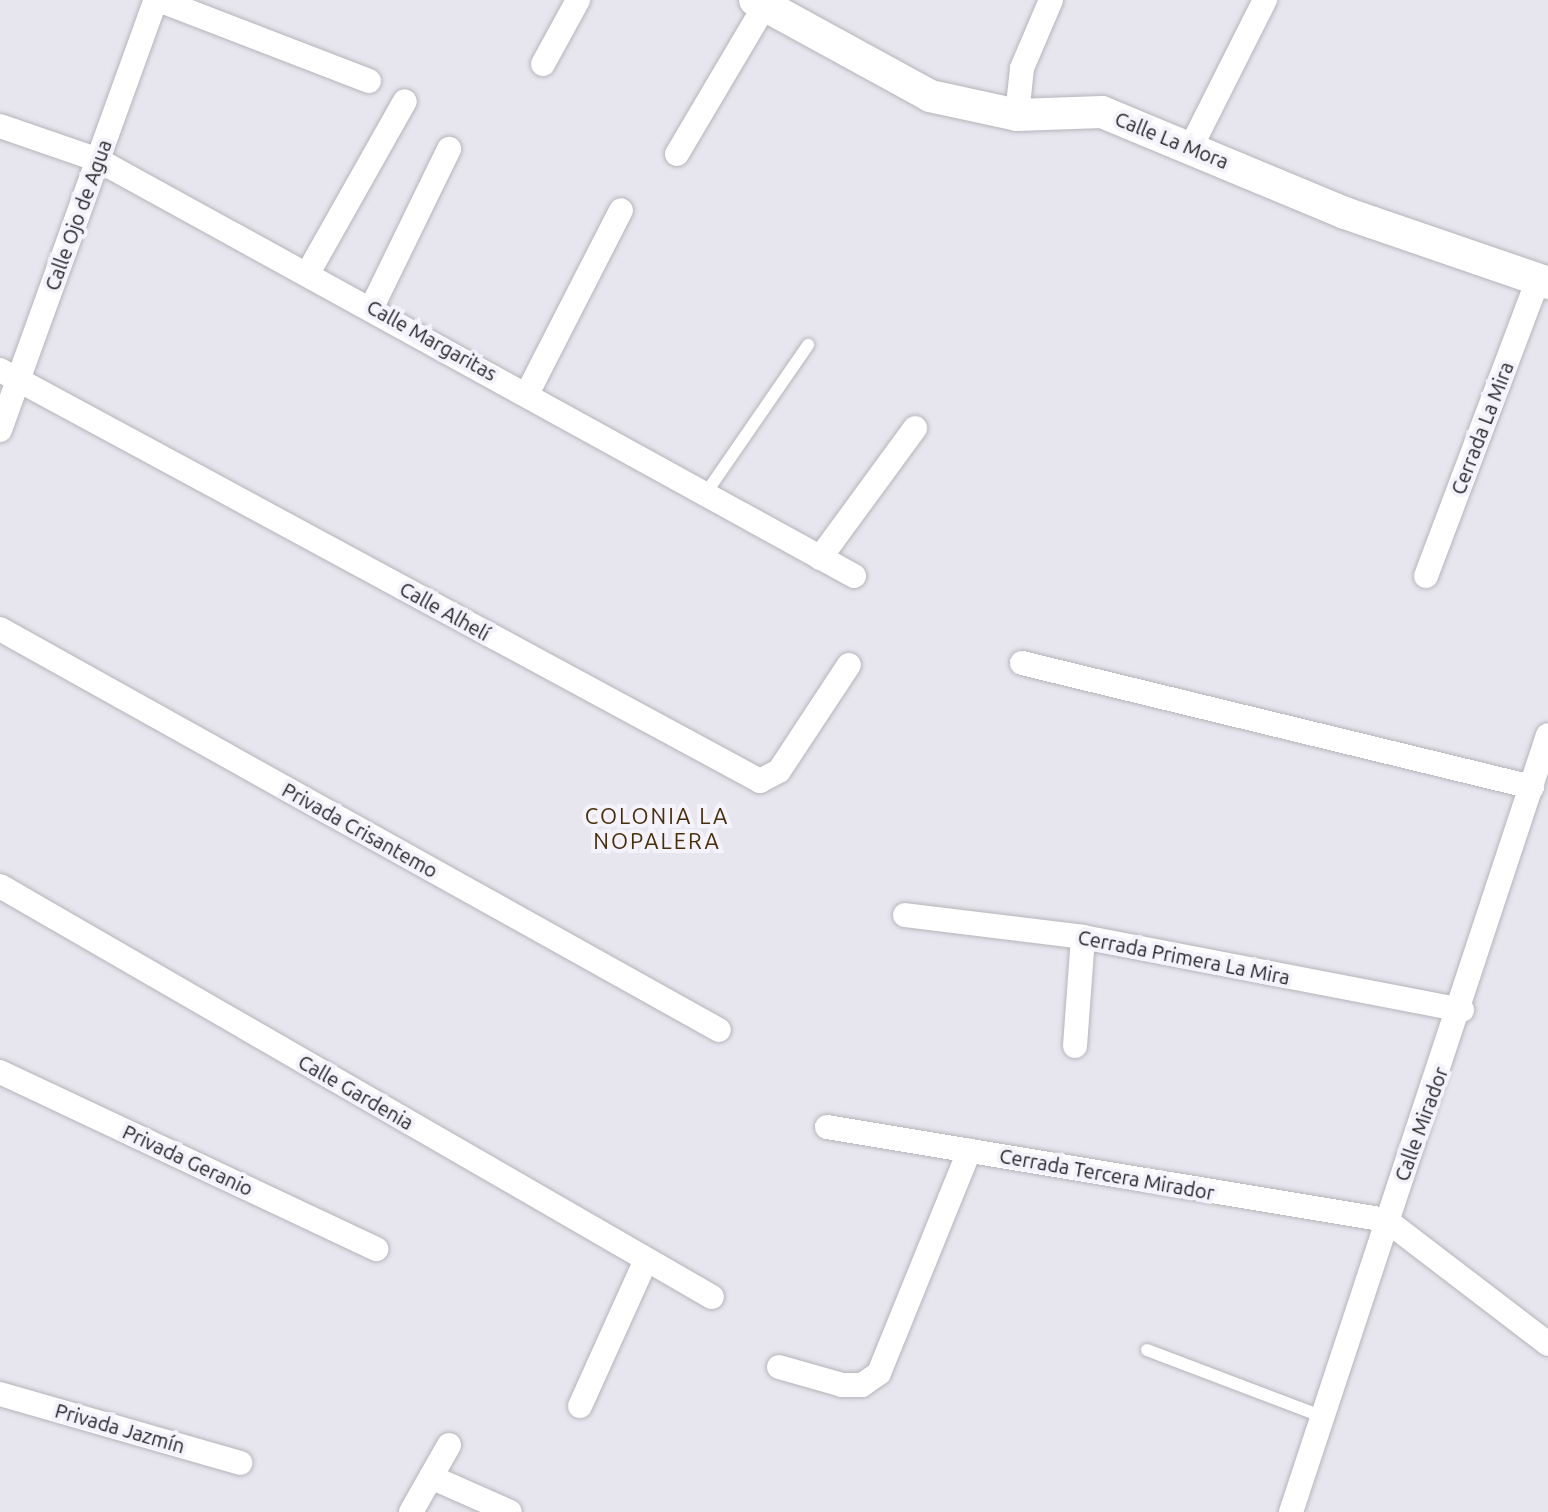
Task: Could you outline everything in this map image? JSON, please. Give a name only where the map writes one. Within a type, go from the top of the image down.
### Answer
[{"type":"street","points":[[158,0],[369,81]]},
{"type":"street","name":"Calle Ojo de Agua","points":[[0,430],[10,373],[98,160],[158,0]]},
{"type":"street","points":[[543,64],[578,0]]},
{"type":"street","points":[[1017,115],[1022,68],[1051,0]]},
{"type":"street","points":[[1191,147],[1265,0]]},
{"type":"street","points":[[677,154],[760,3]]},
{"type":"street","name":"Calle La Mora","points":[[760,3],[930,96],[1017,115],[1102,112],[1345,213],[1543,281]]},
{"type":"street","points":[[308,273],[405,101]]},
{"type":"street","name":"Calle Margaritas","points":[[0,126],[98,160],[528,392],[854,576]]},
{"type":"street","points":[[372,307],[449,149]]},
{"type":"street","points":[[528,392],[621,210]]},
{"type":"street","name":"Cerrada La Mira","points":[[1426,576],[1543,281]]},
{"type":"street","name":"Calle Alhelí","points":[[10,373],[760,781],[779,771],[849,665]]},
{"type":"street","points":[[820,558],[915,428]]},
{"type":"street","name":"Privada Crisantemo","points":[[0,629],[719,1030]]},
{"type":"street","points":[[1022,663],[1532,787]]},
{"type":"street","name":"Calle Mirador","points":[[1291,1512],[1386,1220],[1462,1010],[1532,787],[1544,764],[1548,735]]},
{"type":"street","name":"Calle Gardenia","points":[[0,886],[712,1297]]},
{"type":"street","name":"Cerrada Primera La Mira","points":[[905,915],[1083,937],[1462,1010]]},
{"type":"street","points":[[1075,1046],[1083,937]]},
{"type":"street","name":"Privada Geranio","points":[[0,1072],[376,1249]]},
{"type":"street","name":"Cerrada Tercera Mirador","points":[[827,1127],[1386,1220]]},
{"type":"street","points":[[779,1367],[842,1385],[862,1385],[879,1373],[969,1151]]},
{"type":"street","points":[[1386,1220],[1548,1344]]},
{"type":"street","points":[[580,1406],[646,1260]]},
{"type":"street","name":"Privada Jazmín","points":[[0,1394],[240,1463]]},
{"type":"street","points":[[411,1512],[449,1445]]},
{"type":"street","points":[[431,1477],[510,1512]]},
{"type":"lane","points":[[706,493],[808,345]]},
{"type":"lane","points":[[1147,1350],[1323,1417]]},
{"type":"district","name":"COLONIA LA NOPALERA","points":[[657,828]]}]
